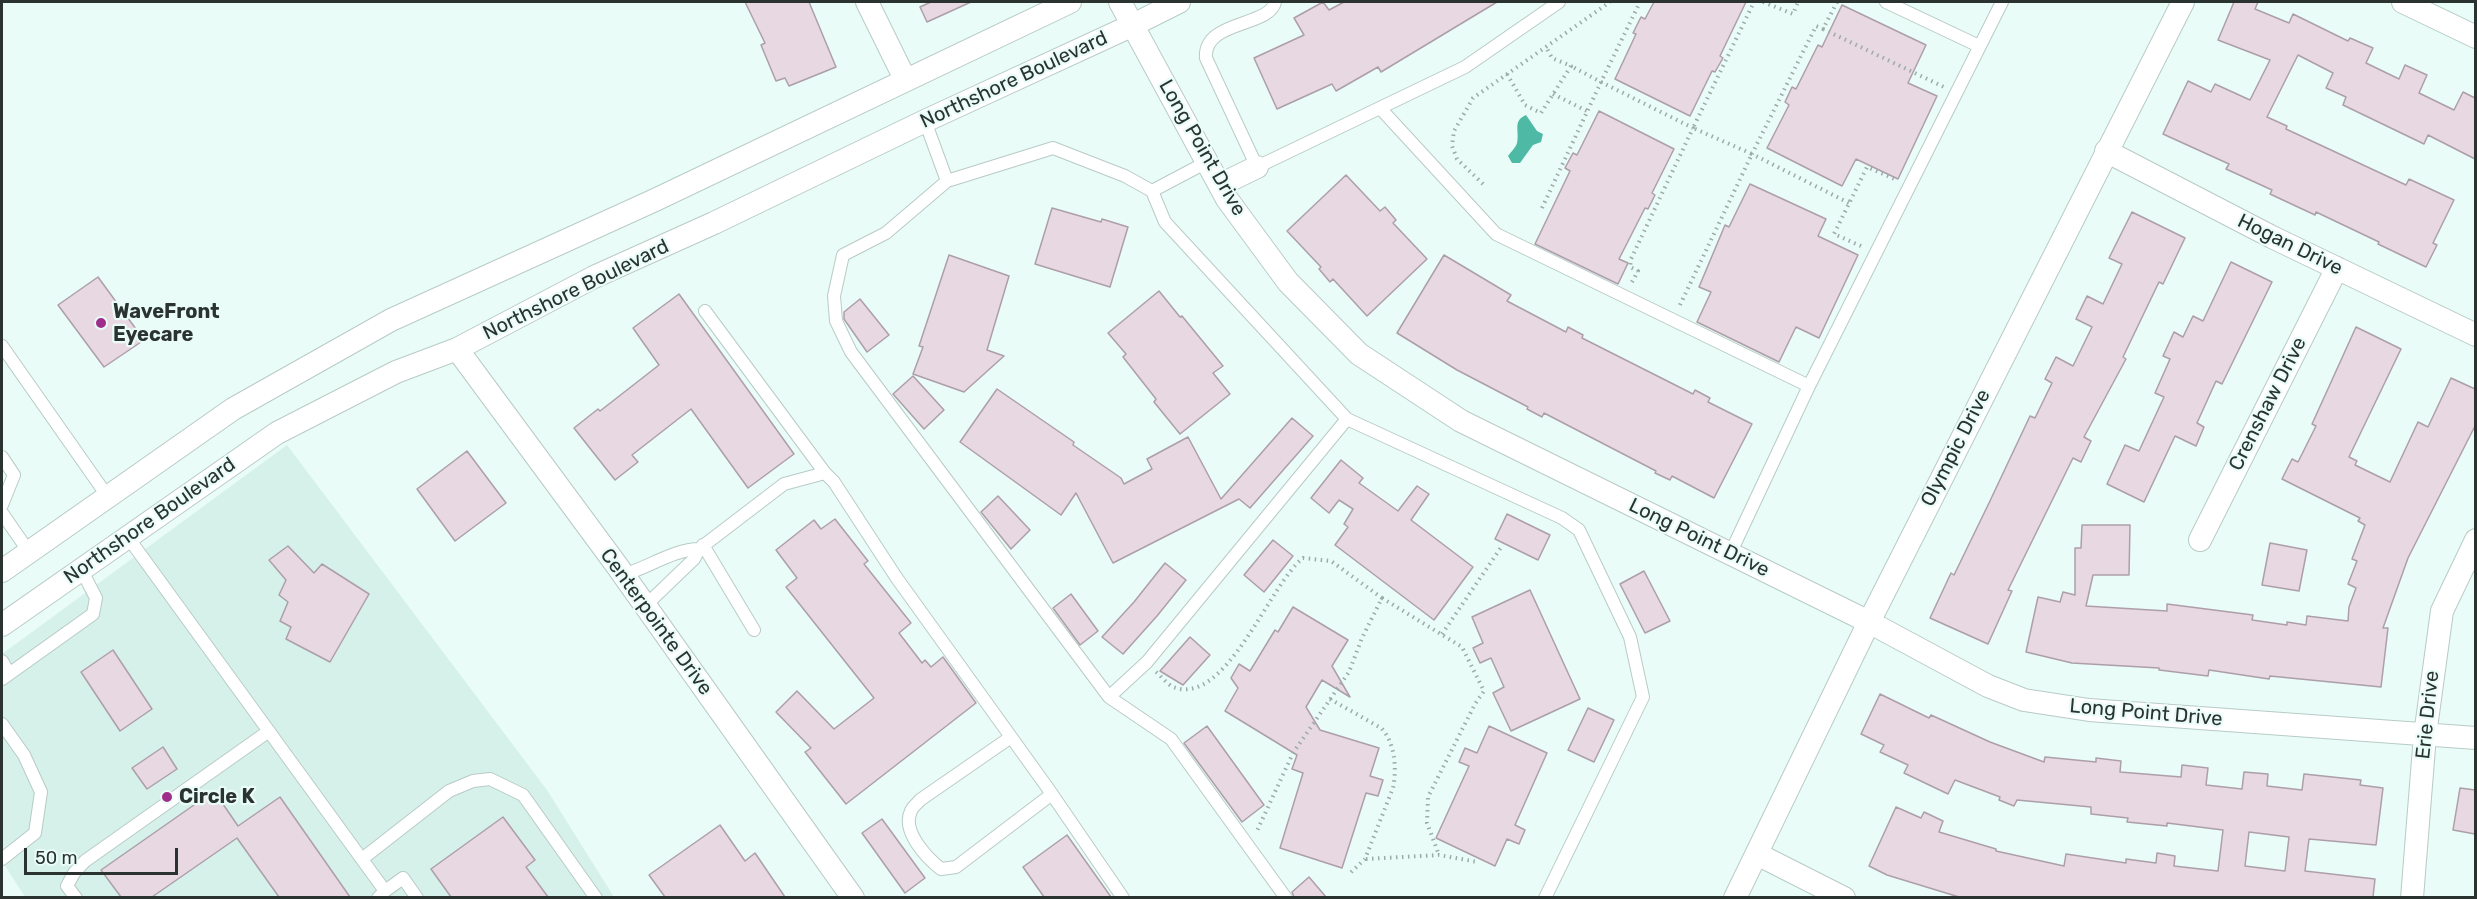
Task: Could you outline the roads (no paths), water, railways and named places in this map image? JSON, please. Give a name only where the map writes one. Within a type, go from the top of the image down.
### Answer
[{"type":"street","points":[[867,2],[905,79]]},
{"type":"street","points":[[2,571],[233,409],[391,320],[655,200],[1070,2]]},
{"type":"street","name":"Long Point Drive","points":[[1120,2],[1227,199],[1288,282],[1359,354],[1461,422],[1869,622],[1988,686],[2024,700],[2089,710],[2475,738]]},
{"type":"street","name":"Northshore Boulevard","points":[[2,625],[277,433],[396,372],[457,349],[594,277],[714,224],[925,121],[1179,2]]},
{"type":"street","name":"Olympic Drive","points":[[1735,897],[1869,622],[2183,2]]},
{"type":"street","points":[[2403,2],[2475,37]]},
{"type":"street","name":"Hogan Drive","points":[[2106,151],[2475,335]]},
{"type":"street","points":[[1220,185],[1257,167]]},
{"type":"street","name":"Crenshaw Drive","points":[[2200,540],[2337,268]]},
{"type":"street","name":"Centerpointe Drive","points":[[457,349],[623,575],[853,897]]},
{"type":"street","name":"Erie Drive","points":[[2412,897],[2425,735],[2442,611],[2475,540]]},
{"type":"street","points":[[1757,854],[1844,897]]},
{"type":"lane","points":[[1275,2],[1270,11],[1215,36],[1208,44],[1206,51],[1206,58],[1257,167],[1465,68],[1559,2]]},
{"type":"lane","points":[[1886,2],[1979,46]]},
{"type":"lane","points":[[1730,554],[1809,386],[2002,2]]},
{"type":"lane","points":[[1380,108],[1496,234],[1809,386]]},
{"type":"lane","points":[[925,121],[947,181]]},
{"type":"lane","points":[[1286,897],[1171,739],[1109,698],[851,352],[836,321],[834,296],[843,255],[886,233],[947,181],[1053,148],[1125,176],[1152,191],[1165,222],[1347,419],[1562,518],[1579,530],[1630,637],[1643,697],[1545,897]]},
{"type":"lane","points":[[1152,191],[1207,162]]},
{"type":"lane","points":[[705,311],[834,482],[896,576],[1123,897]]},
{"type":"lane","points":[[2,346],[108,496]]},
{"type":"lane","points":[[1109,698],[1147,662],[1347,419]]},
{"type":"lane","points":[[2,457],[14,475],[2,505]]},
{"type":"lane","points":[[645,606],[694,560],[701,547],[784,484],[825,473]]},
{"type":"lane","points":[[2,513],[29,552]]},
{"type":"lane","points":[[127,536],[362,859],[382,894],[403,878],[417,897]]},
{"type":"lane","points":[[623,575],[644,569],[687,549],[701,547]]},
{"type":"lane","points":[[701,547],[754,630]]},
{"type":"lane","points":[[2,661],[5,676],[93,615],[96,598],[81,569]]},
{"type":"lane","points":[[2,724],[24,755],[41,792],[35,833],[2,859]]},
{"type":"lane","points":[[76,897],[67,886],[74,873],[85,861],[269,731]]},
{"type":"lane","points":[[1011,737],[921,800],[910,812],[909,829],[928,859],[941,869],[956,867],[1052,794]]},
{"type":"lane","points":[[362,859],[449,790],[473,781],[490,779],[523,795],[596,897]]},
{"type":"place","name":"WaveFront Eyecare","points":[[101,323]]},
{"type":"place","name":"Circle K","points":[[167,797]]}]
